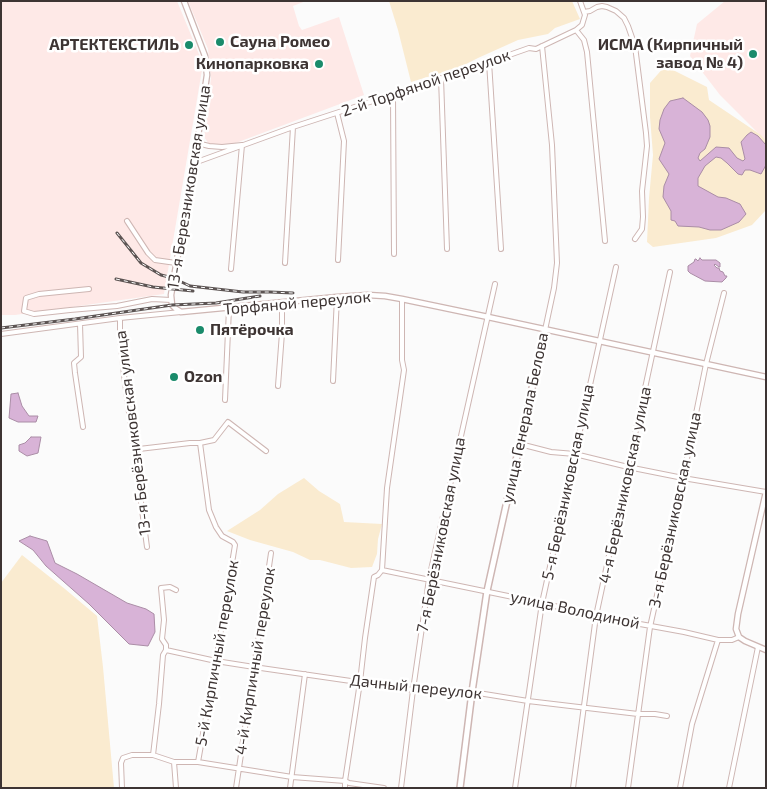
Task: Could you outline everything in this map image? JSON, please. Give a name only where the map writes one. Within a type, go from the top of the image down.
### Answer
[{"type":"main road","name":"улица Генерала Белова","points":[[460,788],[487,591],[545,330]]},
{"type":"street","name":"13-я Березниковская улица","points":[[181,312],[172,305],[171,300],[207,83],[203,48],[184,1]]},
{"type":"street","points":[[580,1],[585,19],[576,30],[584,40],[587,52],[605,241]]},
{"type":"street","points":[[584,12],[602,6],[616,11],[624,18],[635,46],[647,146],[642,191],[642,229],[635,239]]},
{"type":"street","name":"2-й Торфяной переулок","points":[[194,164],[293,127],[378,99],[393,96],[529,48],[536,50],[576,30]]},
{"type":"street","name":"улица Генерала Белова","points":[[542,46],[552,145],[557,257],[557,272],[545,330]]},
{"type":"street","points":[[490,62],[501,249]]},
{"type":"street","points":[[441,78],[447,249]]},
{"type":"street","points":[[393,96],[394,254]]},
{"type":"street","points":[[337,113],[344,141],[338,260]]},
{"type":"street","points":[[285,263],[293,127]]},
{"type":"street","name":"2-й Торфяной переулок","points":[[198,143],[222,147],[242,145]]},
{"type":"street","points":[[231,269],[242,145]]},
{"type":"street","points":[[126,221],[155,260],[176,263]]},
{"type":"street","name":"5-я Берёзниковская улица","points":[[515,788],[542,603],[616,267]]},
{"type":"street","name":"4-я Берёзниковская улица","points":[[573,788],[596,616],[670,272]]},
{"type":"street","name":"7-я Берёзниковская улица","points":[[401,788],[428,579],[495,284]]},
{"type":"street","points":[[89,288],[39,294],[26,298],[24,311],[34,314],[117,306],[152,299],[171,300]]},
{"type":"street","name":"3-я Берёзниковская улица","points":[[628,788],[650,627],[706,364],[724,293]]},
{"type":"street","name":"Торфяной переулок","points":[[1,334],[120,318],[368,295],[402,299],[766,377]]},
{"type":"street","points":[[333,381],[336,297]]},
{"type":"street","points":[[345,788],[374,577],[382,570],[387,488],[404,370],[402,360],[402,299]]},
{"type":"street","points":[[278,386],[282,303]]},
{"type":"street","points":[[225,400],[229,308]]},
{"type":"street","name":"13-я Берёзниковская улица","points":[[120,318],[124,375],[147,547]]},
{"type":"street","points":[[80,324],[81,357],[74,363],[83,427]]},
{"type":"street","points":[[135,451],[214,440],[228,422],[266,451]]},
{"type":"street","name":"5-й Кирпичный переулок","points":[[198,762],[235,544],[222,536],[209,510],[200,443]]},
{"type":"street","points":[[520,444],[551,452],[575,454],[683,478],[766,492],[736,620],[736,629],[739,637],[744,642],[766,650]]},
{"type":"street","name":"4-й Кирпичный переулок","points":[[236,788],[272,553]]},
{"type":"street","name":"улица Володиной","points":[[382,570],[718,640],[732,640],[739,637]]},
{"type":"street","points":[[152,755],[163,655],[166,650],[166,645],[162,639],[164,620],[161,588],[176,590]]},
{"type":"street","points":[[680,788],[692,724],[718,640]]},
{"type":"street","points":[[729,788],[758,647]]},
{"type":"street","name":"Дачный переулок","points":[[166,650],[254,667],[413,690],[472,692],[528,702],[667,716]]},
{"type":"street","points":[[290,788],[305,674]]},
{"type":"street","points":[[122,788],[121,763],[124,758],[132,754],[152,755],[174,762],[198,762],[292,777],[345,781],[384,788]]},
{"type":"street","points":[[174,762],[176,788]]},
{"type":"shaded area","points":[[1,1],[177,1],[203,64],[164,294],[15,315],[1,315]]},
{"type":"shaded area","points":[[188,1],[306,1],[293,6],[302,30],[339,17],[364,95],[233,144],[209,144],[204,137],[211,78],[208,49]]},
{"type":"shaded area","points":[[389,1],[572,1],[580,19],[555,28],[548,34],[518,40],[460,67],[411,82]]},
{"type":"shaded area","points":[[725,1],[766,1],[766,141],[720,95],[690,56],[697,24]]},
{"type":"shaded area","points":[[665,66],[707,87],[709,100],[761,135],[766,141],[766,210],[752,225],[716,238],[653,247],[647,242],[653,155],[650,83]]},
{"type":"shaded area","points":[[683,98],[702,112],[710,126],[710,137],[705,149],[700,153],[698,158],[700,161],[716,147],[729,148],[737,158],[743,161],[745,159],[741,142],[751,132],[758,136],[766,145],[766,165],[761,174],[745,170],[742,175],[738,174],[721,158],[716,157],[705,166],[698,178],[698,186],[718,197],[740,204],[746,214],[739,222],[721,230],[678,226],[675,221],[671,220],[671,211],[663,197],[664,186],[669,174],[659,159],[665,143],[659,129],[660,120],[664,109],[670,101]]},
{"type":"shaded area","points":[[700,258],[702,260],[716,260],[720,263],[720,267],[714,265],[727,276],[726,278],[722,282],[705,281],[690,273],[688,266],[695,259],[698,261]]},
{"type":"shaded area","points":[[18,393],[22,406],[29,416],[38,416],[36,422],[18,422],[9,418],[11,394]]},
{"type":"shaded area","points":[[31,437],[41,437],[38,453],[27,456],[19,451],[19,445],[25,443]]},
{"type":"shaded area","points":[[304,478],[319,491],[340,504],[344,522],[382,524],[377,554],[372,567],[351,568],[320,560],[310,560],[293,552],[250,540],[227,531],[260,510],[278,494]]},
{"type":"shaded area","points":[[30,536],[47,541],[55,563],[127,603],[146,609],[154,614],[155,632],[148,646],[129,644],[89,604],[46,566],[33,550],[19,541]]},
{"type":"shaded area","points":[[22,555],[97,616],[114,788],[1,788],[1,583]]},
{"type":"railway","points":[[117,233],[141,263],[161,275],[190,286],[243,292],[293,293]]},
{"type":"railway","points":[[116,279],[153,287],[193,291]]},
{"type":"railway","points":[[1,328],[172,305],[216,303],[260,296]]},
{"type":"place","name":"Сауна Ромео","points":[[220,42]]},
{"type":"place","name":"АРТЕКТЕКСТИЛЬ","points":[[189,45]]},
{"type":"place","name":"ИСМА (Кирпичный завод № 4)","points":[[753,54]]},
{"type":"place","name":"Кинопарковка","points":[[319,64]]},
{"type":"place","name":"Пятёрочка","points":[[200,330]]},
{"type":"place","name":"Ozon","points":[[174,377]]}]
